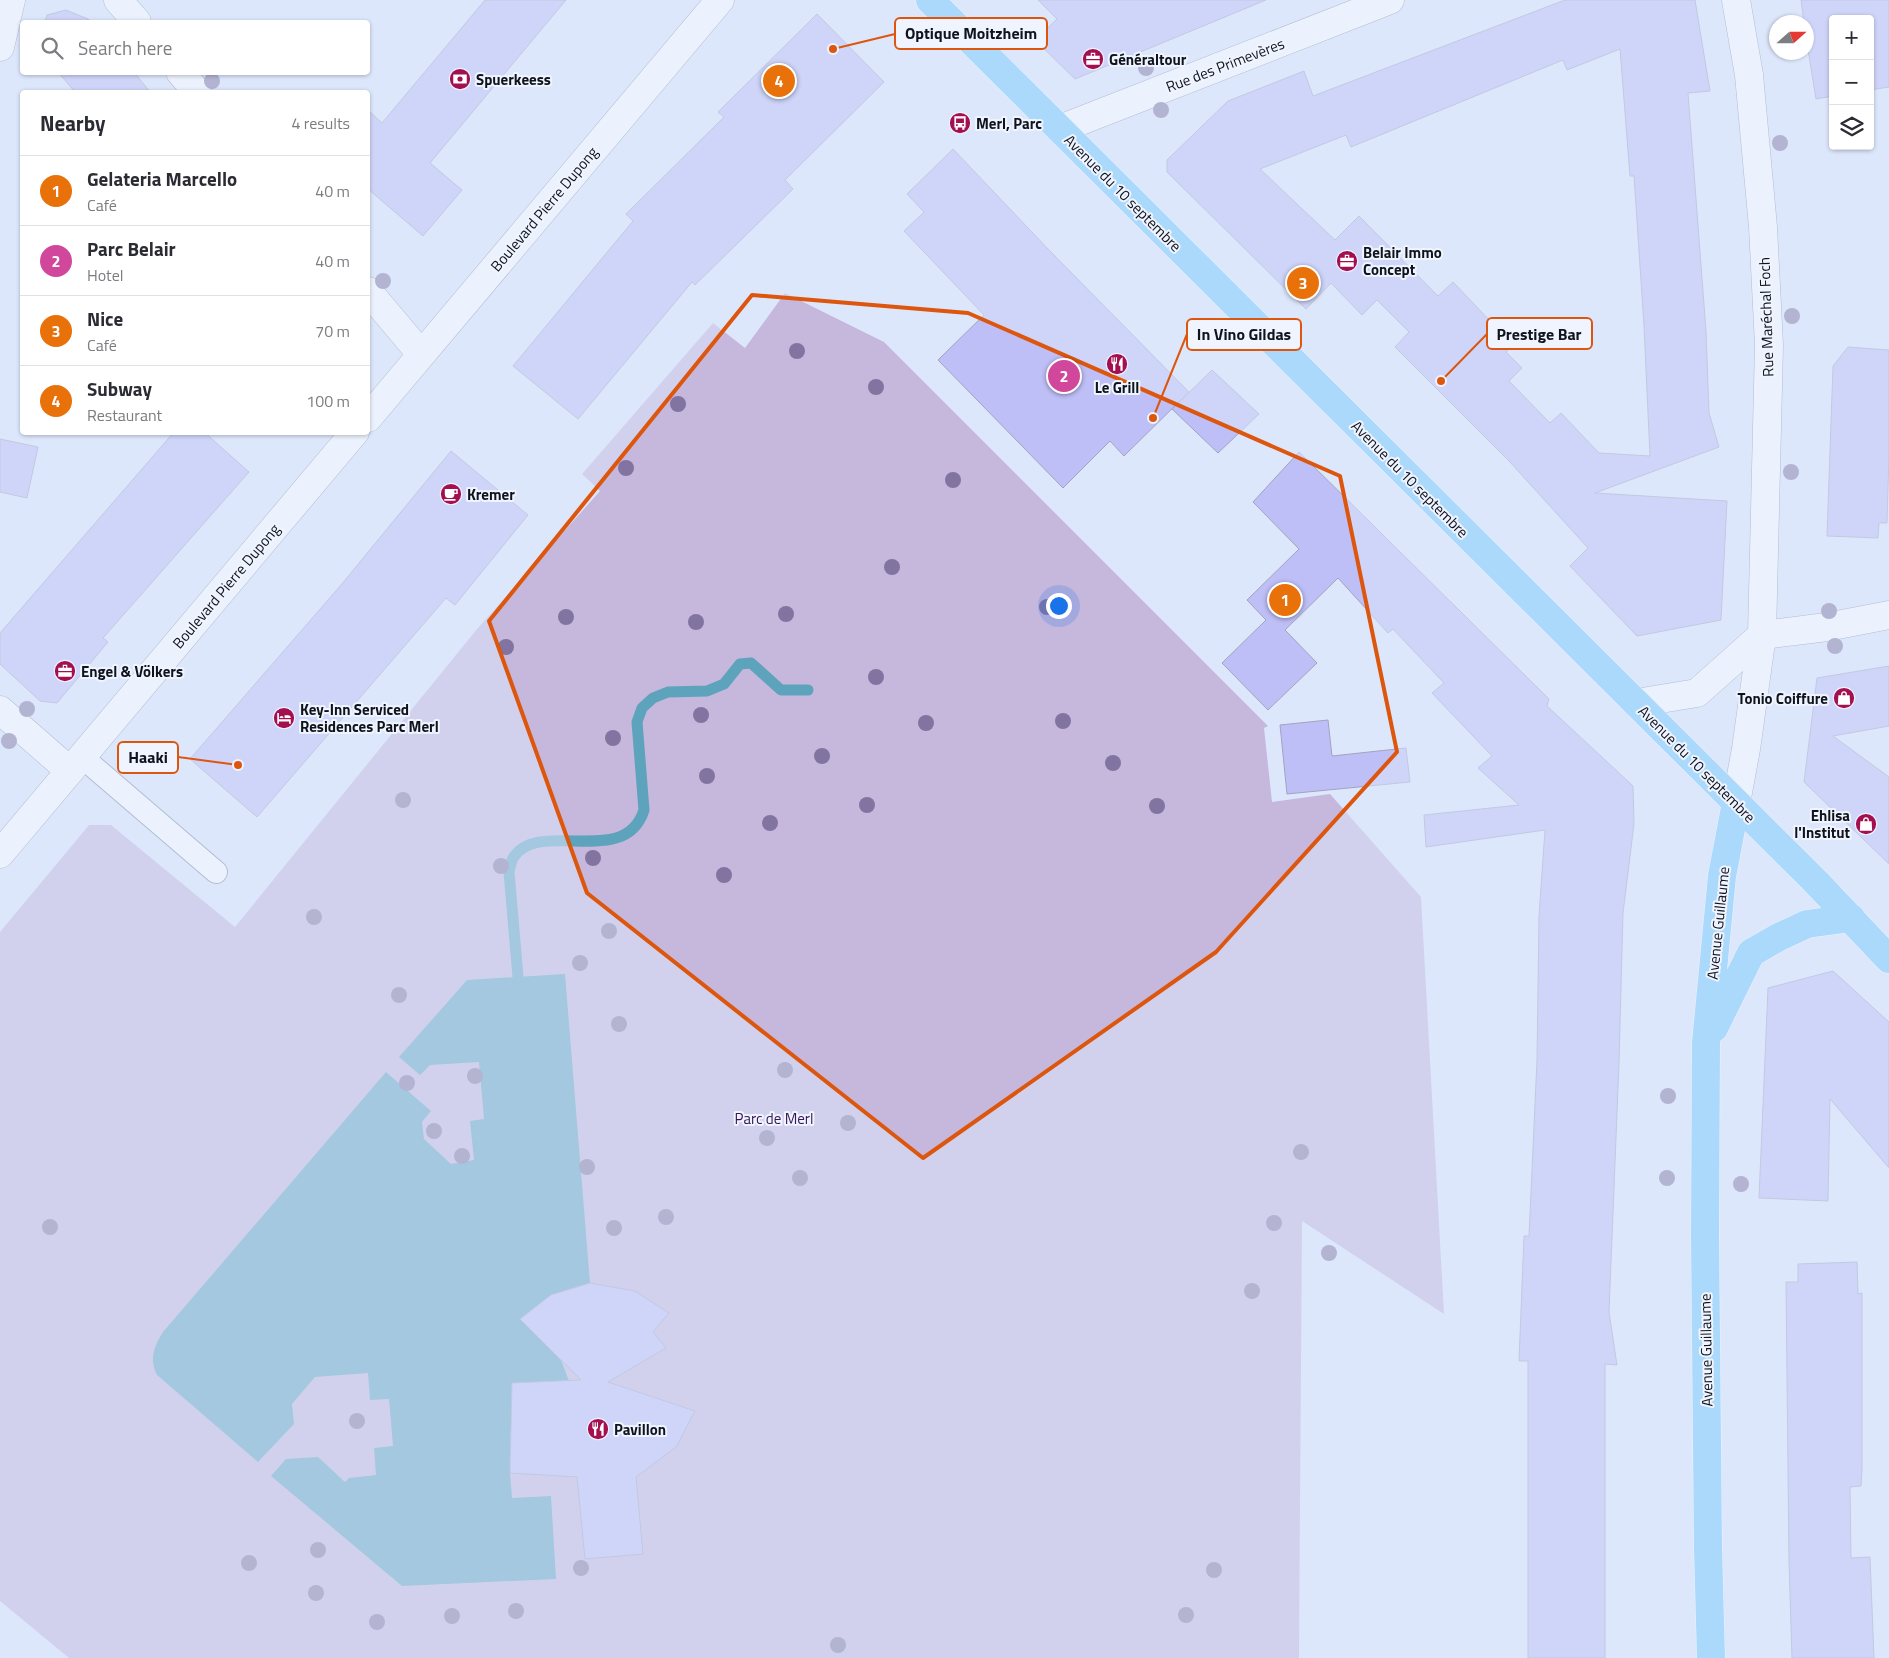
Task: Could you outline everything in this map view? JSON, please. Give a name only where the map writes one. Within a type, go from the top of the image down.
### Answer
[{"type":"main road","name":"Avenue du 10 septembre","points":[[930,0],[1636,703],[1889,958]]},
{"type":"main road","name":"Avenue Guillaume","points":[[1711,1658],[1705,1244],[1706,1043],[1722,876],[1736,803]]},
{"type":"main road","name":"Avenue Guillaume","points":[[1706,1043],[1751,953],[1778,937],[1807,924],[1851,918]]},
{"type":"street","points":[[0,47],[11,0]]},
{"type":"street","points":[[118,0],[135,20]]},
{"type":"street","name":"Boulevard Pierre Dupong","points":[[370,416],[720,0]]},
{"type":"street","name":"Rue des Primevères","points":[[1060,129],[1390,0]]},
{"type":"street","name":"Rue Maréchal Foch","points":[[1736,0],[1750,94],[1763,227],[1769,345],[1762,635],[1746,749],[1736,803]]},
{"type":"street","points":[[183,75],[195,90]]},
{"type":"street","points":[[370,293],[421,354]]},
{"type":"street","name":"Boulevard Pierre Dupong","points":[[0,854],[352,435]]},
{"type":"street","points":[[1636,703],[1697,693],[1762,635],[1827,627],[1889,615]]},
{"type":"street","points":[[0,710],[76,764]]},
{"type":"lane","points":[[76,764],[216,872]]},
{"type":"highlighted area","points":[[752,295],[968,313],[1340,476],[1397,752],[1216,952],[923,1158],[587,893],[489,621]]},
{"type":"green space","name":"Parc de Merl","points":[[785,293],[884,342],[1268,726],[1264,728],[1272,802],[1330,794],[1421,897],[1444,1314],[1302,1221],[1299,1658],[69,1658],[0,1601],[0,932],[89,825],[111,825],[235,927],[477,629],[600,491],[582,474],[713,323],[745,348]]},
{"type":"water","points":[[565,974],[590,1283],[551,1295],[521,1319],[561,1360],[569,1381],[512,1383],[510,1473],[512,1498],[551,1496],[556,1579],[402,1586],[271,1476],[286,1459],[318,1457],[345,1482],[349,1478],[376,1475],[374,1448],[393,1446],[389,1399],[370,1400],[368,1373],[315,1377],[292,1404],[294,1424],[258,1462],[157,1375],[153,1364],[155,1348],[163,1332],[386,1072],[431,1111],[422,1122],[424,1139],[451,1164],[474,1160],[470,1121],[484,1119],[479,1062],[430,1065],[420,1075],[399,1057],[467,980]]},
{"type":"building","points":[[485,0],[566,0],[430,163],[462,190],[423,236],[370,191],[370,112],[382,123]]},
{"type":"building","points":[[1038,0],[1266,0],[1075,79],[1035,40],[1057,19]]},
{"type":"building","points":[[1565,0],[1695,0],[1710,91],[1688,93],[1706,331],[1709,413],[1719,447],[1595,493],[1727,501],[1721,620],[1637,636],[1570,566],[1588,548],[1509,461],[1395,347],[1409,332],[1377,300],[1362,315],[1331,283],[1306,309],[1167,172],[1167,160],[1228,101],[1304,71],[1313,96]],"holes":[[[1620,49],[1630,176],[1634,176],[1650,456],[1599,453],[1561,413],[1550,423],[1509,381],[1522,368],[1506,352],[1513,345],[1453,282],[1438,296],[1359,216],[1335,240],[1260,169],[1346,135],[1351,147],[1563,60],[1567,70]]]},
{"type":"building","points":[[1801,0],[1889,0],[1889,87],[1874,89],[1874,15],[1829,15],[1829,97],[1816,99],[1810,60],[1814,60],[1814,15],[1803,15]]},
{"type":"building","points":[[66,10],[89,20],[46,20],[47,15]]},
{"type":"building","points":[[817,14],[884,82],[785,180],[793,189],[695,285],[692,282],[578,419],[513,366],[633,221],[626,214],[724,117],[718,112]]},
{"type":"building","points":[[61,75],[136,75],[148,90],[73,90]]},
{"type":"building","points":[[953,149],[1189,392],[1124,456],[1110,441],[1063,488],[938,360],[984,315],[904,231],[924,212],[907,194]]},
{"type":"building","points":[[1848,347],[1889,350],[1887,523],[1879,523],[1878,538],[1827,536],[1833,366]]},
{"type":"building","points":[[1212,370],[1259,414],[1218,453],[1172,409]]},
{"type":"building","points":[[171,435],[207,435],[249,472],[103,638],[108,642],[57,703],[40,701],[0,664],[0,633]]},
{"type":"building","points":[[0,439],[38,447],[27,498],[0,492]]},
{"type":"building","points":[[451,451],[528,515],[455,605],[446,598],[257,817],[190,759],[341,585]]},
{"type":"building","points":[[1299,452],[1549,699],[1547,706],[1633,786],[1634,824],[1623,913],[1609,1312],[1617,1365],[1605,1364],[1605,1658],[1528,1658],[1528,1361],[1519,1361],[1524,1236],[1529,1236],[1537,1060],[1539,916],[1545,830],[1426,847],[1424,815],[1519,805],[1478,768],[1492,756],[1432,693],[1444,683],[1393,629],[1388,633],[1338,578],[1285,630],[1317,663],[1268,710],[1222,663],[1266,620],[1247,600],[1299,549],[1253,502]]},
{"type":"building","points":[[1889,666],[1889,726],[1833,736],[1889,777],[1889,864],[1804,782],[1817,678]]},
{"type":"building","points":[[1328,720],[1332,756],[1406,748],[1410,782],[1287,794],[1280,725]]},
{"type":"building","points":[[1833,971],[1889,1022],[1889,1168],[1830,1099],[1828,1201],[1759,1198],[1768,988]]},
{"type":"building","points":[[1857,1262],[1858,1294],[1862,1293],[1862,1468],[1861,1486],[1850,1487],[1851,1558],[1870,1557],[1874,1658],[1792,1658],[1786,1282],[1798,1282],[1798,1264]]},
{"type":"building","name":"Pavillon","points":[[590,1283],[635,1291],[669,1313],[653,1332],[666,1348],[608,1382],[695,1411],[676,1447],[636,1477],[643,1554],[585,1559],[577,1477],[510,1473],[512,1383],[581,1380],[520,1319],[551,1295]]},
{"type":"waterway","points":[[518,977],[509,872],[513,858],[525,847],[542,842],[601,841],[619,837],[634,828],[644,810],[637,722],[642,708],[653,698],[668,692],[707,691],[724,684],[740,664],[751,663],[781,690],[808,690]]},
{"type":"place","name":"Optique Moitzheim","points":[[833,49]]},
{"type":"place","name":"Généraltour","points":[[1093,59]]},
{"type":"place","name":"Spuerkeess","points":[[460,79]]},
{"type":"place","name":"Subway","points":[[779,81]]},
{"type":"place","name":"Merl, Parc","points":[[960,123]]},
{"type":"place","name":"Belair Immo Concept","points":[[1347,261]]},
{"type":"place","name":"Nice","points":[[1303,283]]},
{"type":"place","name":"Le Grill","points":[[1117,364]]},
{"type":"place","name":"Parc Belair","points":[[1064,376]]},
{"type":"place","name":"Prestige Bar","points":[[1441,381]]},
{"type":"place","name":"In Vino Gildas","points":[[1153,418]]},
{"type":"place","name":"Kremer","points":[[451,494]]},
{"type":"place","name":"Gelateria Marcello","points":[[1285,600]]},
{"type":"place","name":"Engel & Völkers","points":[[65,671]]},
{"type":"place","name":"Tonio Coiffure","points":[[1844,698]]},
{"type":"place","name":"Key-Inn Serviced Residences Parc Merl","points":[[284,718]]},
{"type":"place","name":"Haaki","points":[[238,765]]},
{"type":"place","name":"Ehlisa l'Institut","points":[[1866,824]]},
{"type":"place","name":"Pavillon","points":[[598,1429]]}]
